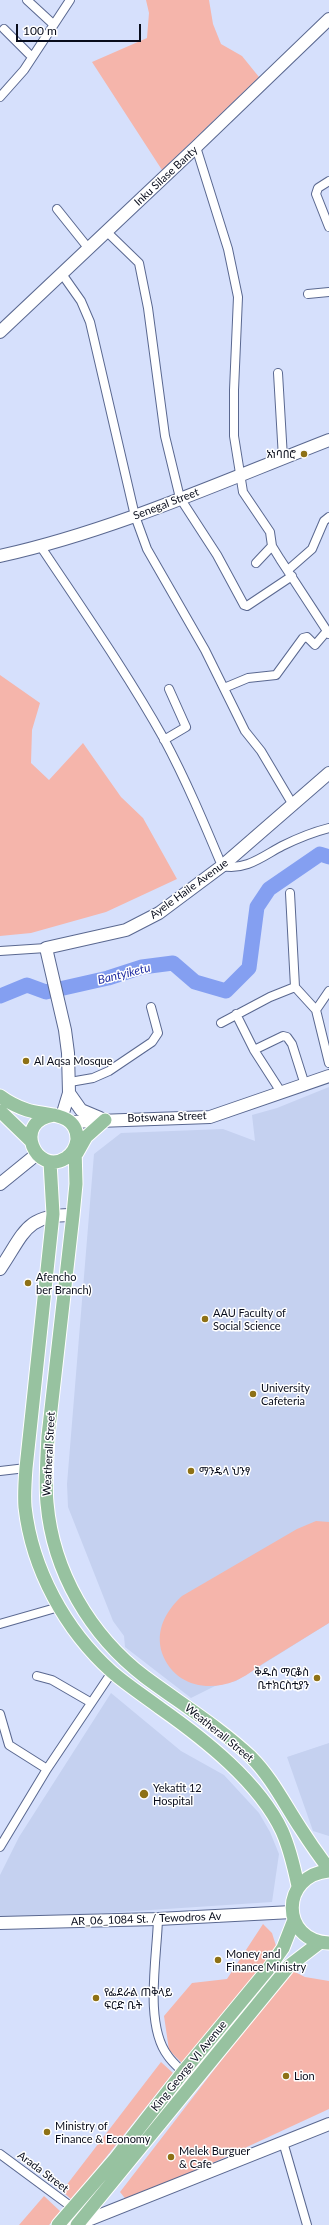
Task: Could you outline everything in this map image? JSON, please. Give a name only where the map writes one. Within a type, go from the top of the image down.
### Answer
[{"type":"main road","name":"Inku Silase Banty","points":[[0,332],[196,148],[329,19]]},
{"type":"main road","name":"Senegal Street","points":[[0,556],[41,547],[135,516],[329,440]]},
{"type":"main road","name":"Ayele Haile Avenue","points":[[46,948],[126,930],[164,910],[222,866],[329,773]]},
{"type":"main road","points":[[46,948],[65,1030],[70,1087],[62,1118]]},
{"type":"main road","name":"Botswana Street","points":[[62,1118],[105,1120],[210,1117],[329,1076]]},
{"type":"main road","points":[[0,1111],[30,1141],[37,1154],[50,1162],[65,1158],[75,1153],[86,1138],[105,1120],[81,1110],[70,1087]]},
{"type":"main road","points":[[0,1096],[28,1111],[62,1118],[76,1134],[75,1153]]},
{"type":"main road","points":[[30,1141],[34,1126],[46,1116],[62,1118]]},
{"type":"main road","name":"Weatherall Street","points":[[75,1153],[73,1215],[48,1436],[47,1503],[53,1539],[61,1565],[69,1585],[89,1619],[117,1654],[252,1758],[269,1778],[300,1828],[329,1870]]},
{"type":"main road","points":[[0,1184],[37,1154]]},
{"type":"main road","points":[[50,1162],[53,1214],[24,1496],[28,1526],[46,1581],[60,1607],[79,1636],[112,1672],[218,1752],[238,1771],[269,1810],[282,1831],[292,1857],[298,1886]]},
{"type":"main road","points":[[0,1269],[28,1227],[38,1220],[53,1214],[73,1215]]},
{"type":"main road","points":[[238,1771],[252,1758]]},
{"type":"main road","points":[[298,1886],[307,1877],[329,1870]]},
{"type":"main road","name":"King George VI Avenue","points":[[78,2224],[168,2102],[183,2072],[276,1959],[293,1916],[293,1898],[298,1886]]},
{"type":"main road","points":[[293,1916],[300,1930],[308,1938],[324,1943]]},
{"type":"main road","name":"AR_06_1084 St. / Tewodros Av","points":[[0,1923],[293,1916]]},
{"type":"main road","name":"King George VI Avenue","points":[[60,2223],[115,2159],[289,1966],[324,1943]]},
{"type":"main road","points":[[60,2223],[78,2224],[329,2124]]},
{"type":"street","points":[[27,0],[53,24]]},
{"type":"street","points":[[0,97],[32,57],[70,0]]},
{"type":"street","points":[[4,29],[32,57]]},
{"type":"street","points":[[196,148],[228,249],[238,297],[234,390],[234,436],[239,475],[243,492],[270,532],[272,546],[328,632],[315,645],[307,637],[303,638],[280,671],[273,676],[248,678],[224,688]]},
{"type":"street","points":[[329,181],[318,188],[316,194],[329,227]]},
{"type":"street","points":[[57,209],[89,249]]},
{"type":"street","points":[[107,232],[139,263],[148,308],[165,436],[180,498],[217,556],[244,605],[247,606],[264,595],[290,573],[312,549],[324,521],[329,518]]},
{"type":"street","points":[[62,274],[82,301],[90,322],[135,516],[147,549],[205,650],[245,730],[261,751],[293,805]]},
{"type":"street","points":[[308,294],[329,292]]},
{"type":"street","points":[[278,373],[283,458]]},
{"type":"street","points":[[256,564],[272,546]]},
{"type":"street","points":[[41,547],[139,697],[164,740],[197,805],[222,866],[233,868],[252,863],[310,833],[329,828]]},
{"type":"street","points":[[164,740],[186,726],[169,689]]},
{"type":"street","points":[[290,893],[295,988],[316,1010],[329,1063]]},
{"type":"street","points":[[0,951],[46,948]]},
{"type":"street","points":[[221,1023],[236,1014],[295,988]]},
{"type":"street","points":[[316,1010],[329,991]]},
{"type":"street","points":[[70,1087],[105,1073],[152,1042],[158,1033],[151,1006]]},
{"type":"street","points":[[236,1014],[254,1050],[281,1092]]},
{"type":"street","points":[[254,1050],[283,1036],[287,1037],[292,1044],[305,1085]]},
{"type":"street","points":[[0,1471],[26,1468]]},
{"type":"street","points":[[0,1624],[60,1607]]},
{"type":"street","points":[[0,1847],[47,1769],[90,1702],[112,1672]]},
{"type":"street","points":[[37,1676],[52,1680],[90,1702]]},
{"type":"street","points":[[0,1714],[9,1745],[47,1769]]},
{"type":"street","points":[[158,1919],[152,2003],[155,2022],[160,2041],[167,2056],[183,2072]]},
{"type":"street","points":[[283,2142],[306,2225]]},
{"type":"street","name":"Arada Street","points":[[0,2154],[73,2208]]},
{"type":"shaded area","points":[[146,0],[209,0],[213,24],[221,44],[242,56],[259,77],[162,170],[92,62],[147,38],[149,13]]},
{"type":"shaded area","points":[[0,675],[40,703],[32,730],[31,763],[49,780],[83,743],[121,797],[143,818],[177,879],[106,912],[31,933],[0,936]]},
{"type":"shaded area","name":"AAU Faculty of Social Science","points":[[329,1087],[329,1623],[236,1681],[215,1686],[191,1698],[125,1647],[124,1636],[113,1621],[68,1507],[67,1484],[94,1154],[121,1133],[223,1129],[255,1141],[252,1115],[277,1108]]},
{"type":"shaded area","points":[[316,1521],[329,1522],[329,1623],[242,1677],[224,1685],[202,1686],[182,1679],[174,1672],[167,1664],[162,1653],[160,1636],[163,1622],[176,1602],[182,1596],[297,1529]]},
{"type":"shaded area","name":"Yekatit 12 Hospital","points":[[111,1693],[181,1751],[224,1775],[259,1813],[270,1832],[279,1854],[272,1902],[0,1920],[0,1875],[19,1837]]},
{"type":"shaded area","points":[[329,1743],[329,1836],[313,1831],[287,1757]]},
{"type":"shaded area","points":[[263,1924],[272,1933],[277,1949],[184,2065],[169,2050],[164,2016],[192,1983],[227,1979]]},
{"type":"shaded area","points":[[291,1970],[305,1977],[329,1981],[329,2109],[128,2202],[120,2192]]},
{"type":"shaded area","points":[[161,2062],[173,2073],[72,2200],[62,2191]]},
{"type":"shaded area","points":[[44,2196],[61,2212],[49,2225],[19,2225]]},
{"type":"waterway","name":"Bantyiketu","points":[[0,996],[27,985],[46,992],[108,978],[142,967],[173,963],[195,982],[226,991],[249,968],[257,907],[269,889],[320,854],[329,857]]},
{"type":"place","name":"አነባበሮ","points":[[304,454]]},
{"type":"place","name":"Al Aqsa Mosque","points":[[26,1061]]},
{"type":"place","name":"Afencho ber Branch)","points":[[28,1283]]},
{"type":"place","name":"AAU Faculty of Social Science","points":[[205,1319]]},
{"type":"place","name":"University Cafeteria","points":[[253,1394]]},
{"type":"place","name":"ማንዴላ ህንፃ","points":[[191,1471]]},
{"type":"place","name":"ቅዱስ ማርቆስ ቤተክርስቲያን","points":[[317,1678]]},
{"type":"place","name":"Yekatit 12 Hospital","points":[[144,1794]]},
{"type":"place","name":"Money and Finance Ministry","points":[[218,1960]]},
{"type":"place","name":"የፌደራል ጠቅላይ ፍርድ ቤት","points":[[96,1998]]},
{"type":"place","name":"Lion","points":[[286,2076]]},
{"type":"place","name":"Ministry of Finance & Economy","points":[[47,2132]]},
{"type":"place","name":"Melek Burguer & Cafe","points":[[171,2157]]}]
